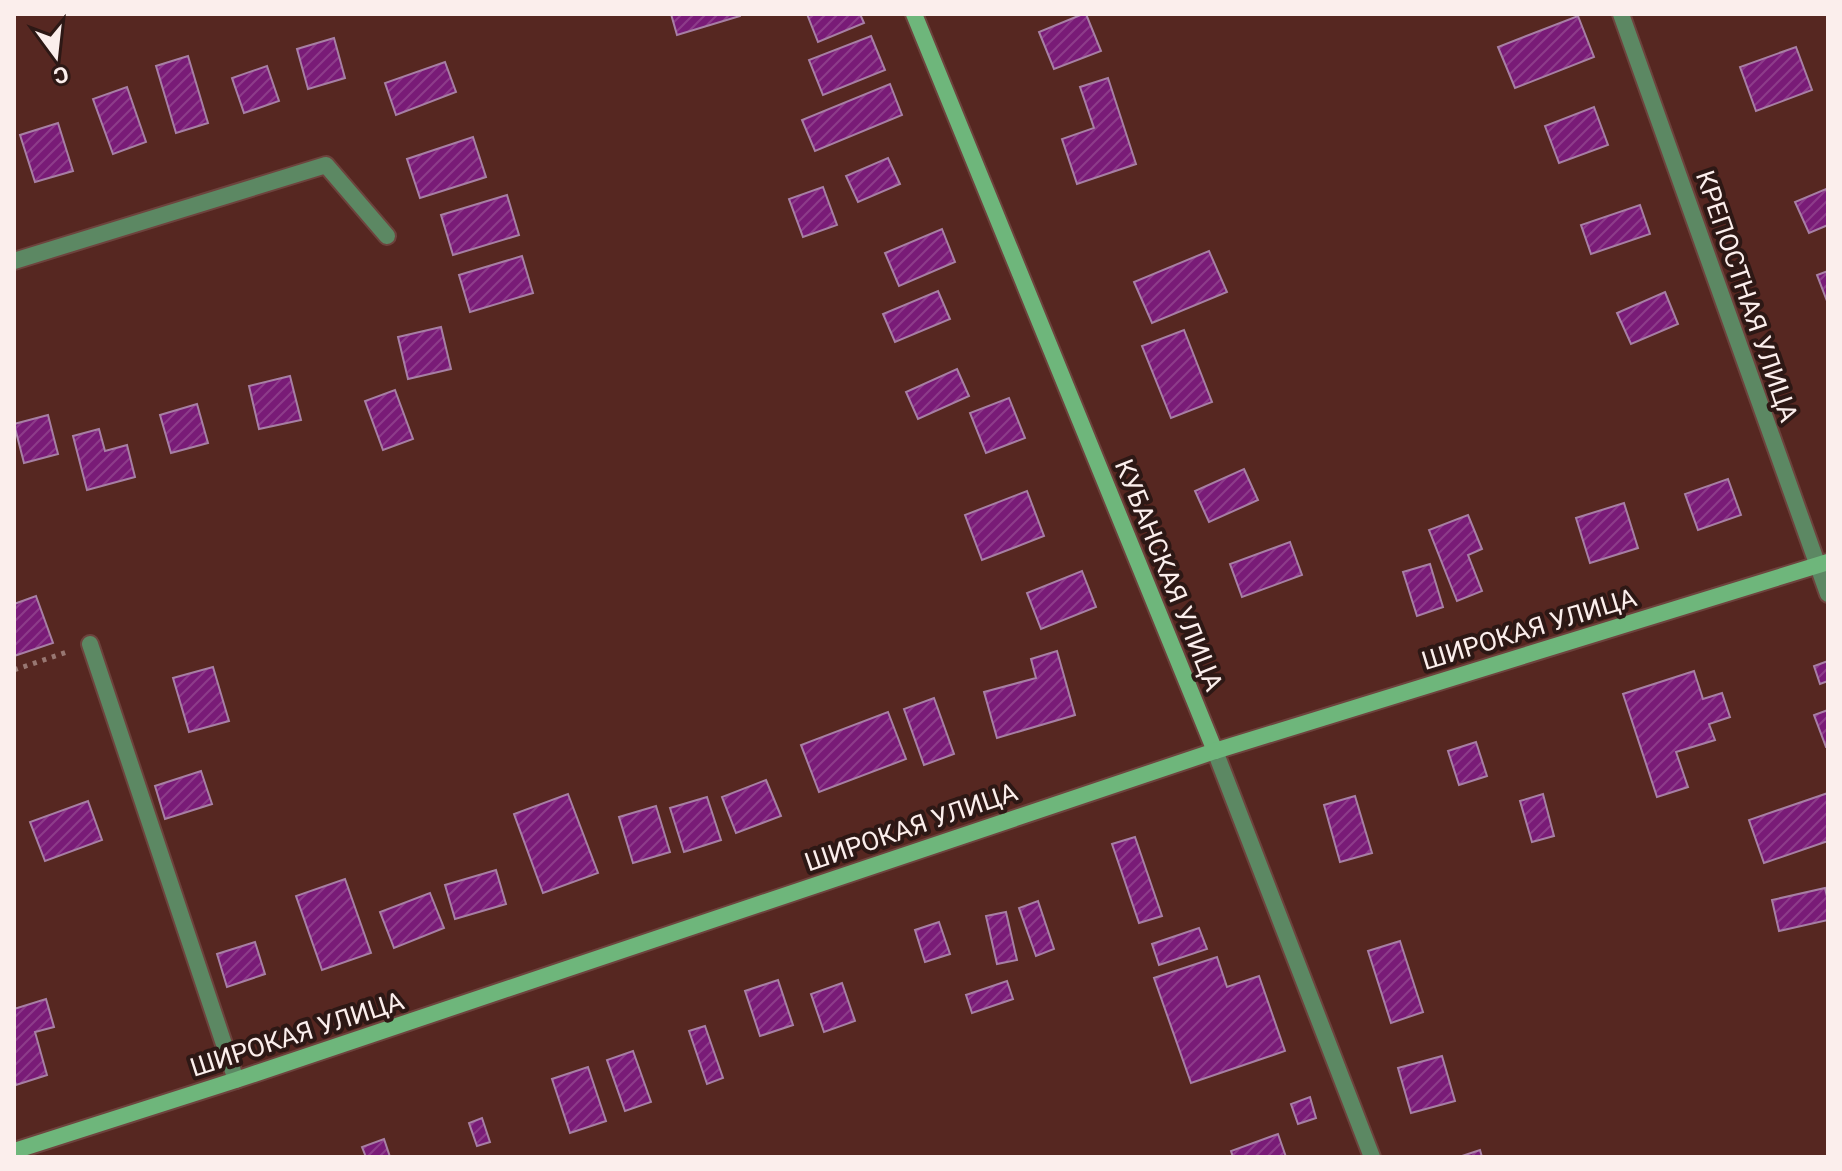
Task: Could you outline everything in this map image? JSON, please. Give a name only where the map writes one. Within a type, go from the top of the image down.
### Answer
[{"type":"street","name":"КУБАНСКАЯ УЛИЦА","points":[[914,14],[1215,751],[1372,1157]]},
{"type":"street","name":"КРЕПОСТНАЯ УЛИЦА","points":[[1621,14],[1822,564],[1828,594]]},
{"type":"street","points":[[14,261],[326,165],[387,236]]},
{"type":"street","name":"ШИРОКАЯ УЛИЦА","points":[[14,1151],[236,1080],[1215,751],[1822,564]]},
{"type":"street","points":[[90,644],[236,1080]]},
{"type":"path","points":[[14,670],[90,644]]},
{"type":"building","points":[[671,14],[740,14],[740,16],[677,35]]},
{"type":"building","points":[[807,14],[860,14],[864,23],[818,42]]},
{"type":"building","points":[[1086,14],[1101,51],[1054,69],[1039,32]]},
{"type":"building","points":[[1578,16],[1594,57],[1515,88],[1498,47]]},
{"type":"building","points":[[871,36],[885,70],[823,95],[809,60]]},
{"type":"building","points":[[334,38],[345,78],[308,89],[297,49]]},
{"type":"building","points":[[1796,47],[1812,90],[1756,111],[1740,67]]},
{"type":"building","points":[[188,56],[208,123],[176,133],[156,66]]},
{"type":"building","points":[[445,62],[456,92],[396,115],[385,83]]},
{"type":"building","points":[[267,66],[279,101],[244,113],[232,78]]},
{"type":"building","points":[[1108,78],[1136,164],[1077,184],[1062,139],[1094,128],[1080,87]]},
{"type":"building","points":[[890,84],[902,115],[815,151],[802,120]]},
{"type":"building","points":[[127,87],[146,142],[113,154],[93,99]]},
{"type":"building","points":[[1594,107],[1608,145],[1559,163],[1545,126]]},
{"type":"building","points":[[58,123],[73,171],[35,182],[20,135]]},
{"type":"building","points":[[473,137],[486,177],[420,198],[407,159]]},
{"type":"building","points":[[888,158],[900,184],[858,202],[846,176]]},
{"type":"building","points":[[823,187],[837,225],[803,237],[789,199]]},
{"type":"building","points":[[1826,189],[1828,225],[1809,233],[1795,202]]},
{"type":"building","points":[[507,195],[519,235],[453,255],[441,215]]},
{"type":"building","points":[[1640,205],[1650,234],[1591,254],[1581,225]]},
{"type":"building","points":[[942,229],[955,262],[899,286],[885,253]]},
{"type":"building","points":[[1209,251],[1227,292],[1152,323],[1134,282]]},
{"type":"building","points":[[522,256],[533,293],[470,312],[459,275]]},
{"type":"building","points":[[1828,271],[1828,300],[1827,301],[1817,275]]},
{"type":"building","points":[[938,291],[950,319],[895,342],[883,314]]},
{"type":"building","points":[[1665,292],[1678,324],[1631,344],[1617,313]]},
{"type":"building","points":[[441,327],[451,369],[408,379],[398,337]]},
{"type":"building","points":[[1184,330],[1212,402],[1171,418],[1142,346]]},
{"type":"building","points":[[957,369],[969,396],[918,419],[906,392]]},
{"type":"building","points":[[290,376],[301,420],[259,429],[249,386]]},
{"type":"building","points":[[395,390],[413,439],[383,450],[365,401]]},
{"type":"building","points":[[1009,398],[1025,438],[986,453],[970,413]]},
{"type":"building","points":[[197,404],[208,443],[171,453],[160,415]]},
{"type":"building","points":[[48,415],[58,454],[24,463],[14,424]]},
{"type":"building","points":[[99,429],[105,451],[127,445],[135,477],[87,490],[73,436]]},
{"type":"building","points":[[1244,469],[1258,500],[1209,522],[1195,491]]},
{"type":"building","points":[[1728,479],[1741,515],[1698,530],[1685,494]]},
{"type":"building","points":[[1027,491],[1044,536],[982,560],[965,515]]},
{"type":"building","points":[[1624,503],[1638,548],[1590,563],[1576,518]]},
{"type":"building","points":[[1468,515],[1482,549],[1468,555],[1482,591],[1457,601],[1429,530]]},
{"type":"building","points":[[1290,542],[1302,575],[1242,597],[1230,564]]},
{"type":"building","points":[[1430,564],[1443,607],[1417,616],[1403,572]]},
{"type":"building","points":[[1082,571],[1096,607],[1041,629],[1027,593]]},
{"type":"building","points":[[36,596],[53,643],[14,656],[14,604]]},
{"type":"building","points":[[1057,651],[1075,715],[997,738],[984,692],[1036,678],[1031,659]]},
{"type":"building","points":[[1828,661],[1828,681],[1820,684],[1814,666]]},
{"type":"building","points":[[213,667],[229,721],[189,732],[173,678]]},
{"type":"building","points":[[1694,671],[1703,699],[1722,693],[1730,717],[1709,724],[1715,740],[1676,752],[1688,787],[1657,797],[1623,694]]},
{"type":"building","points":[[934,698],[954,754],[924,765],[904,709]]},
{"type":"building","points":[[1828,710],[1828,747],[1826,747],[1814,715]]},
{"type":"building","points":[[888,712],[906,759],[819,792],[801,745]]},
{"type":"building","points":[[1476,742],[1487,776],[1459,785],[1448,751]]},
{"type":"building","points":[[201,771],[212,804],[165,819],[155,786]]},
{"type":"building","points":[[766,780],[781,816],[736,833],[722,797]]},
{"type":"building","points":[[1828,793],[1828,841],[1764,863],[1749,820]]},
{"type":"building","points":[[568,794],[598,873],[543,893],[514,814]]},
{"type":"building","points":[[1543,794],[1554,836],[1532,842],[1520,801]]},
{"type":"building","points":[[1355,796],[1372,853],[1340,862],[1324,805]]},
{"type":"building","points":[[707,797],[721,840],[684,852],[670,808]]},
{"type":"building","points":[[88,801],[102,840],[45,861],[30,822]]},
{"type":"building","points":[[656,806],[670,852],[633,863],[619,817]]},
{"type":"building","points":[[1135,837],[1162,916],[1139,923],[1112,844]]},
{"type":"building","points":[[496,870],[506,904],[455,919],[445,885]]},
{"type":"building","points":[[345,879],[371,953],[322,970],[296,896]]},
{"type":"building","points":[[1825,888],[1828,920],[1779,931],[1772,900]]},
{"type":"building","points":[[430,893],[444,928],[394,948],[380,912]]},
{"type":"building","points":[[1038,901],[1054,949],[1036,956],[1019,908]]},
{"type":"building","points":[[1006,912],[1017,960],[997,964],[986,916]]},
{"type":"building","points":[[939,922],[950,954],[925,962],[915,930]]},
{"type":"building","points":[[1199,928],[1207,949],[1159,965],[1152,944]]},
{"type":"building","points":[[1400,941],[1423,1012],[1391,1023],[1368,951]]},
{"type":"building","points":[[255,942],[265,974],[227,987],[217,954]]},
{"type":"building","points":[[1217,957],[1227,987],[1259,976],[1285,1051],[1191,1083],[1154,978]]},
{"type":"building","points":[[778,980],[793,1025],[760,1036],[745,991]]},
{"type":"building","points":[[1007,981],[1013,999],[972,1013],[966,995]]},
{"type":"building","points":[[842,983],[855,1021],[824,1032],[811,994]]},
{"type":"building","points":[[46,999],[54,1027],[35,1032],[47,1075],[16,1085],[14,1009]]},
{"type":"building","points":[[705,1026],[723,1078],[707,1084],[689,1031]]},
{"type":"building","points":[[633,1051],[651,1102],[625,1111],[607,1060]]},
{"type":"building","points":[[1442,1056],[1455,1101],[1411,1113],[1398,1068]]},
{"type":"building","points":[[588,1067],[606,1121],[570,1133],[552,1079]]},
{"type":"building","points":[[1310,1097],[1316,1118],[1298,1124],[1291,1104]]},
{"type":"building","points":[[482,1118],[490,1142],[477,1146],[469,1123]]},
{"type":"building","points":[[1278,1134],[1286,1157],[1233,1157],[1231,1151]]},
{"type":"building","points":[[384,1139],[390,1157],[366,1157],[362,1147]]},
{"type":"building","points":[[1480,1150],[1482,1157],[1459,1157]]}]
